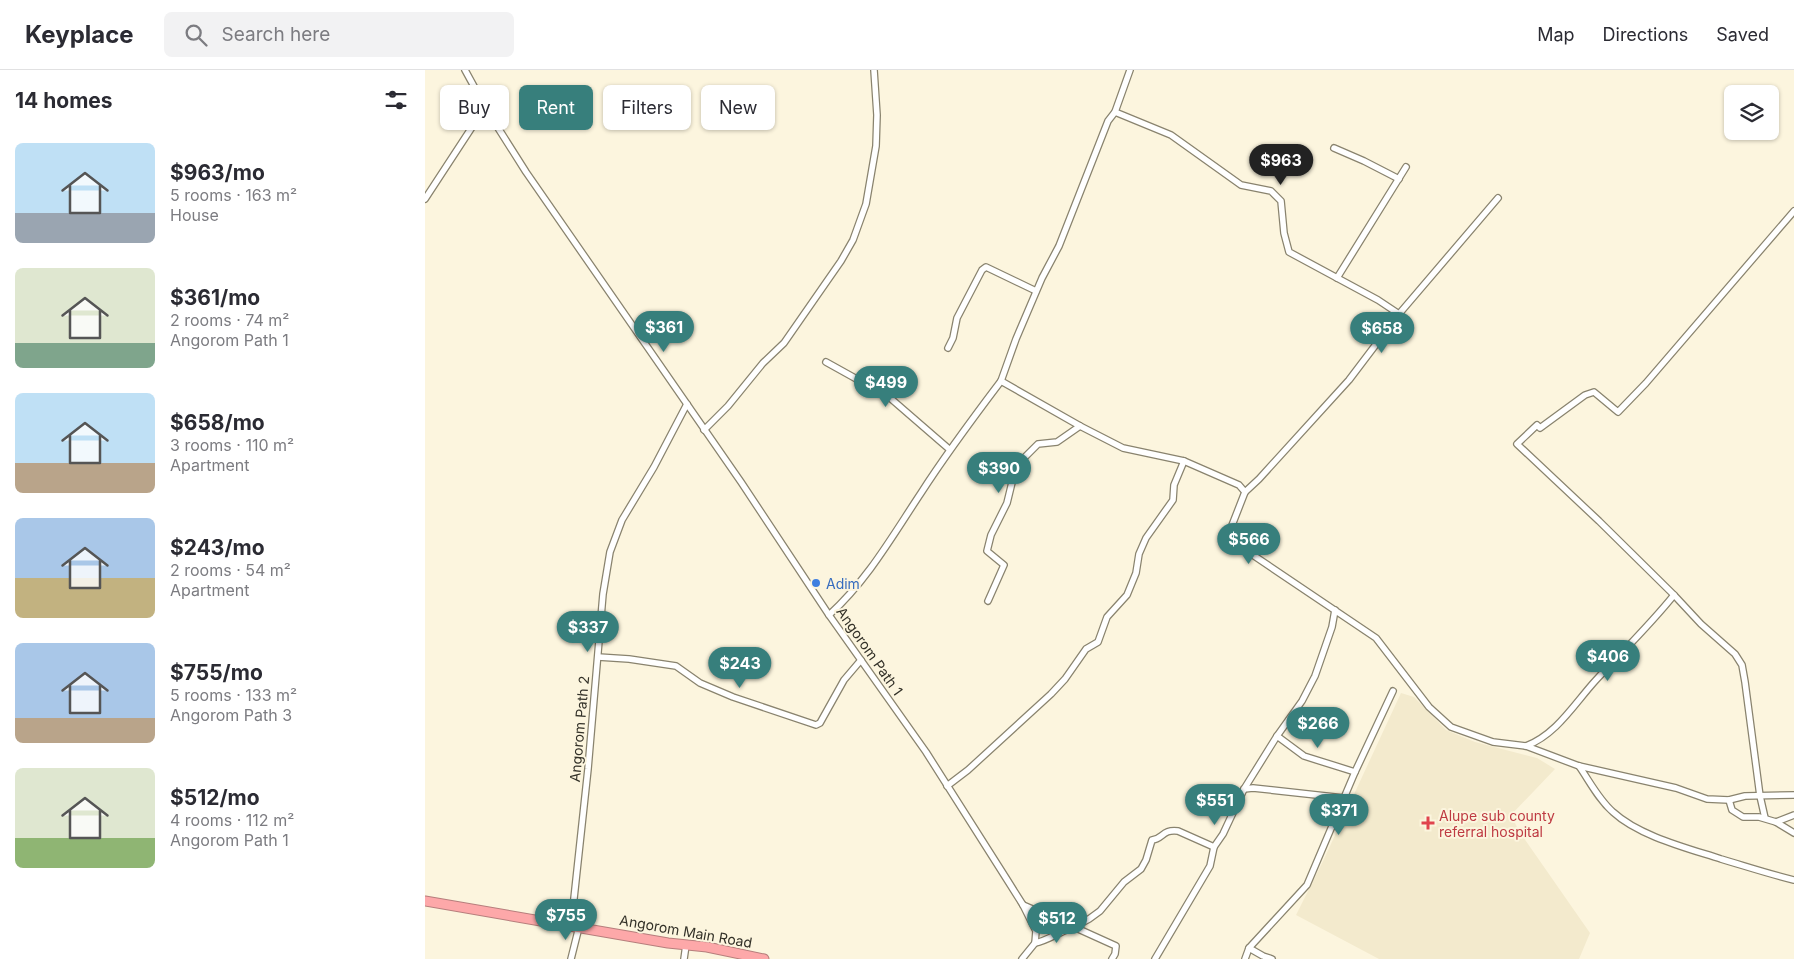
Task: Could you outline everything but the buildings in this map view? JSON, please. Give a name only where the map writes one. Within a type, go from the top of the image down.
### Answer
[{"type":"highway","name":"Angorom Main Road","points":[[425,901],[707,947],[764,959]]},
{"type":"street","name":"Angorom Path 1","points":[[465,70],[473,85]]},
{"type":"street","points":[[705,430],[728,406],[763,363],[784,343],[841,261],[853,240],[866,204],[876,146],[877,115],[874,70]]},
{"type":"street","points":[[829,615],[848,598],[865,577],[949,450],[1001,381],[1015,339],[1036,291],[1059,246],[1131,70]]},
{"type":"street","points":[[1115,112],[1171,135],[1241,185],[1271,191],[1281,201],[1284,233],[1289,252],[1399,314]]},
{"type":"street","points":[[425,199],[470,130]]},
{"type":"street","name":"Angorom Path 1","points":[[499,130],[525,172],[741,482],[829,615],[926,752],[1023,905],[1036,931],[1035,943]]},
{"type":"street","points":[[1334,148],[1399,179]]},
{"type":"street","points":[[1337,278],[1406,168]]},
{"type":"street","points":[[1498,198],[1399,314],[1349,380],[1245,492],[1229,532],[1238,545],[1376,638],[1429,707],[1451,727],[1493,742],[1526,746],[1579,766],[1676,788],[1707,799],[1729,800],[1745,796],[1794,796]]},
{"type":"street","points":[[1765,818],[1741,665],[1735,654],[1701,624],[1599,521],[1517,444],[1537,425],[1540,428],[1585,395],[1594,392],[1618,412],[1646,383],[1794,211]]},
{"type":"street","points":[[948,348],[953,338],[957,318],[982,270],[986,267],[1036,291]]},
{"type":"street","points":[[826,362],[889,397],[949,450]]},
{"type":"street","points":[[1001,381],[1123,448],[1184,461],[1239,485],[1245,492]]},
{"type":"street","name":"Angorom Path 2","points":[[571,959],[603,594],[610,552],[629,508],[654,467],[687,404]]},
{"type":"street","points":[[988,601],[1003,565],[987,551],[991,535],[1007,503],[1016,466],[1038,444],[1057,442],[1080,426]]},
{"type":"street","points":[[947,786],[968,770],[1051,694],[1065,679],[1086,649],[1098,642],[1107,617],[1127,595],[1136,573],[1139,554],[1146,538],[1173,500],[1175,485],[1184,461]]},
{"type":"street","points":[[1526,746],[1540,739],[1559,724],[1585,692],[1657,616],[1674,595]]},
{"type":"street","points":[[1155,959],[1209,866],[1214,848],[1244,789],[1277,736],[1302,701],[1315,676],[1332,627],[1335,610]]},
{"type":"street","points":[[598,657],[629,659],[676,666],[701,683],[733,698],[815,725],[820,723],[844,680],[861,660]]},
{"type":"street","points":[[1245,959],[1249,948],[1307,885],[1355,772],[1393,691]]},
{"type":"street","points":[[1277,736],[1305,756],[1355,772]]},
{"type":"street","points":[[1579,766],[1612,812],[1631,826],[1686,848],[1794,880]]},
{"type":"street","points":[[1244,789],[1344,798]]},
{"type":"street","points":[[1729,800],[1732,810],[1743,817],[1765,818],[1776,822],[1794,833]]},
{"type":"street","points":[[1776,822],[1794,815]]},
{"type":"street","points":[[1022,959],[1035,943],[1074,926],[1098,912],[1124,882],[1141,869],[1152,840],[1156,840],[1163,833],[1172,830],[1178,831],[1214,848]]},
{"type":"street","points":[[1023,905],[1116,946],[1112,959]]},
{"type":"street","points":[[684,959],[686,945]]},
{"type":"street","points":[[1249,948],[1271,959]]},
{"type":"shaded area","name":"Alupe sub county referral hospital","points":[[1401,693],[1414,697],[1446,730],[1475,742],[1537,758],[1555,769],[1511,815],[1519,831],[1590,933],[1579,959],[1379,959],[1296,915]]},
{"type":"place","name":"Adim","points":[[816,583]]},
{"type":"place","name":"Alupe sub county referral hospital","points":[[1428,823]]}]
